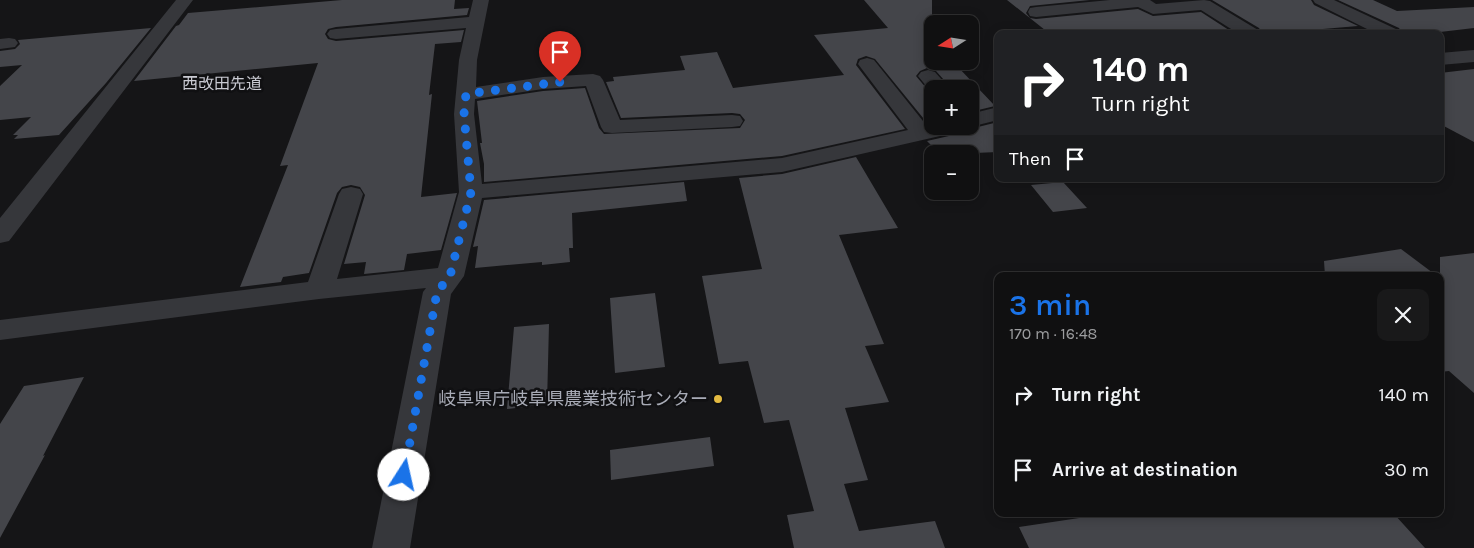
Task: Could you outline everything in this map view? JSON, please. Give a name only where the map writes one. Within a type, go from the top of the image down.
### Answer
[{"type":"street","points":[[1,233],[185,0]]},
{"type":"street","points":[[1320,0],[1384,30]]},
{"type":"street","points":[[1036,12],[1092,3],[1139,1],[1153,9],[1204,4],[1246,30]]},
{"type":"street","points":[[336,34],[479,11],[468,60],[464,114],[471,192],[450,276],[437,292],[390,548]]},
{"type":"street","points":[[1444,58],[1474,56]]},
{"type":"street","points":[[471,192],[782,166],[922,134],[867,64]]},
{"type":"street","points":[[466,94],[543,83],[593,80],[612,127],[732,121]]},
{"type":"street","points":[[979,118],[994,114]]},
{"type":"street","points":[[319,290],[351,194]]},
{"type":"street","points":[[0,330],[319,290],[450,276]]},
{"type":"building","points":[[342,0],[455,0],[454,9],[469,8],[467,15],[336,27],[328,29],[325,34],[328,39],[336,41],[464,30],[461,42],[435,44],[429,95],[432,94],[421,197],[457,193],[441,250],[407,254],[404,270],[364,274],[366,262],[344,264],[365,195],[360,187],[351,185],[342,187],[337,193],[309,273],[283,277],[281,282],[240,287],[288,165],[280,166],[318,63],[134,81],[188,13]]},
{"type":"building","points":[[864,0],[932,0],[932,15],[924,15],[924,69],[916,76],[924,86],[924,119],[875,59],[866,56],[858,59],[856,65],[905,129],[782,156],[484,182],[484,164],[480,143],[482,143],[477,101],[543,91],[585,88],[599,128],[604,134],[740,128],[745,120],[740,114],[732,113],[621,118],[606,82],[614,81],[613,77],[685,70],[680,56],[717,52],[733,88],[844,75],[814,35],[888,28]]},
{"type":"building","points":[[1007,0],[1090,0],[1030,6],[1026,13],[1030,18],[1036,19],[1138,9],[1153,16],[1201,12],[1229,30],[1045,30]]},
{"type":"building","points":[[1212,0],[1311,0],[1314,5],[1358,26],[1310,30],[1260,30]]},
{"type":"building","points":[[1338,0],[1373,0],[1397,11],[1474,7],[1474,28],[1444,32],[1444,30],[1400,30]]},
{"type":"building","points":[[151,28],[106,83],[59,135],[14,139],[18,135],[13,135],[31,117],[0,120],[0,86],[22,65],[0,67],[0,51],[15,49],[20,44],[18,40]]},
{"type":"building","points":[[1474,69],[1474,142],[1444,126],[1444,73]]},
{"type":"building","points":[[933,70],[961,70],[970,80],[944,80]]},
{"type":"building","points":[[979,89],[994,105],[979,110]]},
{"type":"building","points":[[994,123],[994,152],[979,153],[979,145],[931,145],[927,141],[953,135],[979,135],[979,127]]},
{"type":"building","points":[[856,157],[898,228],[839,235],[884,344],[865,346],[889,402],[845,408],[868,480],[844,484],[859,531],[935,521],[945,548],[794,548],[787,515],[814,511],[789,420],[764,423],[748,361],[719,364],[702,276],[762,269],[739,178],[782,174]]},
{"type":"building","points":[[684,182],[687,201],[572,213],[573,248],[569,248],[570,262],[542,265],[542,262],[475,268],[478,246],[473,247],[484,200]]},
{"type":"building","points":[[1063,182],[1087,208],[1053,212],[1031,185]]},
{"type":"building","points":[[1401,249],[1432,272],[1325,272],[1324,261]]},
{"type":"building","points":[[1474,253],[1474,393],[1449,371],[1444,372],[1444,272],[1440,272],[1440,257]]},
{"type":"building","points":[[655,293],[665,367],[615,373],[610,298]]},
{"type":"building","points":[[549,324],[547,404],[507,409],[514,327]]},
{"type":"building","points":[[84,377],[43,456],[45,455],[0,538],[0,424],[24,386]]},
{"type":"building","points":[[710,437],[714,466],[611,480],[610,450]]},
{"type":"building","points":[[1086,517],[1397,517],[1425,548],[1029,548],[1019,527]]},
{"type":"place","name":"岐阜県庁岐阜県農業技術センター","points":[[718,399]]},
{"type":"district","name":"西改田先道","points":[[222,83]]},
{"type":"route","points":[[404,475],[437,292],[450,276],[471,192],[464,114],[466,94],[560,82]]}]
